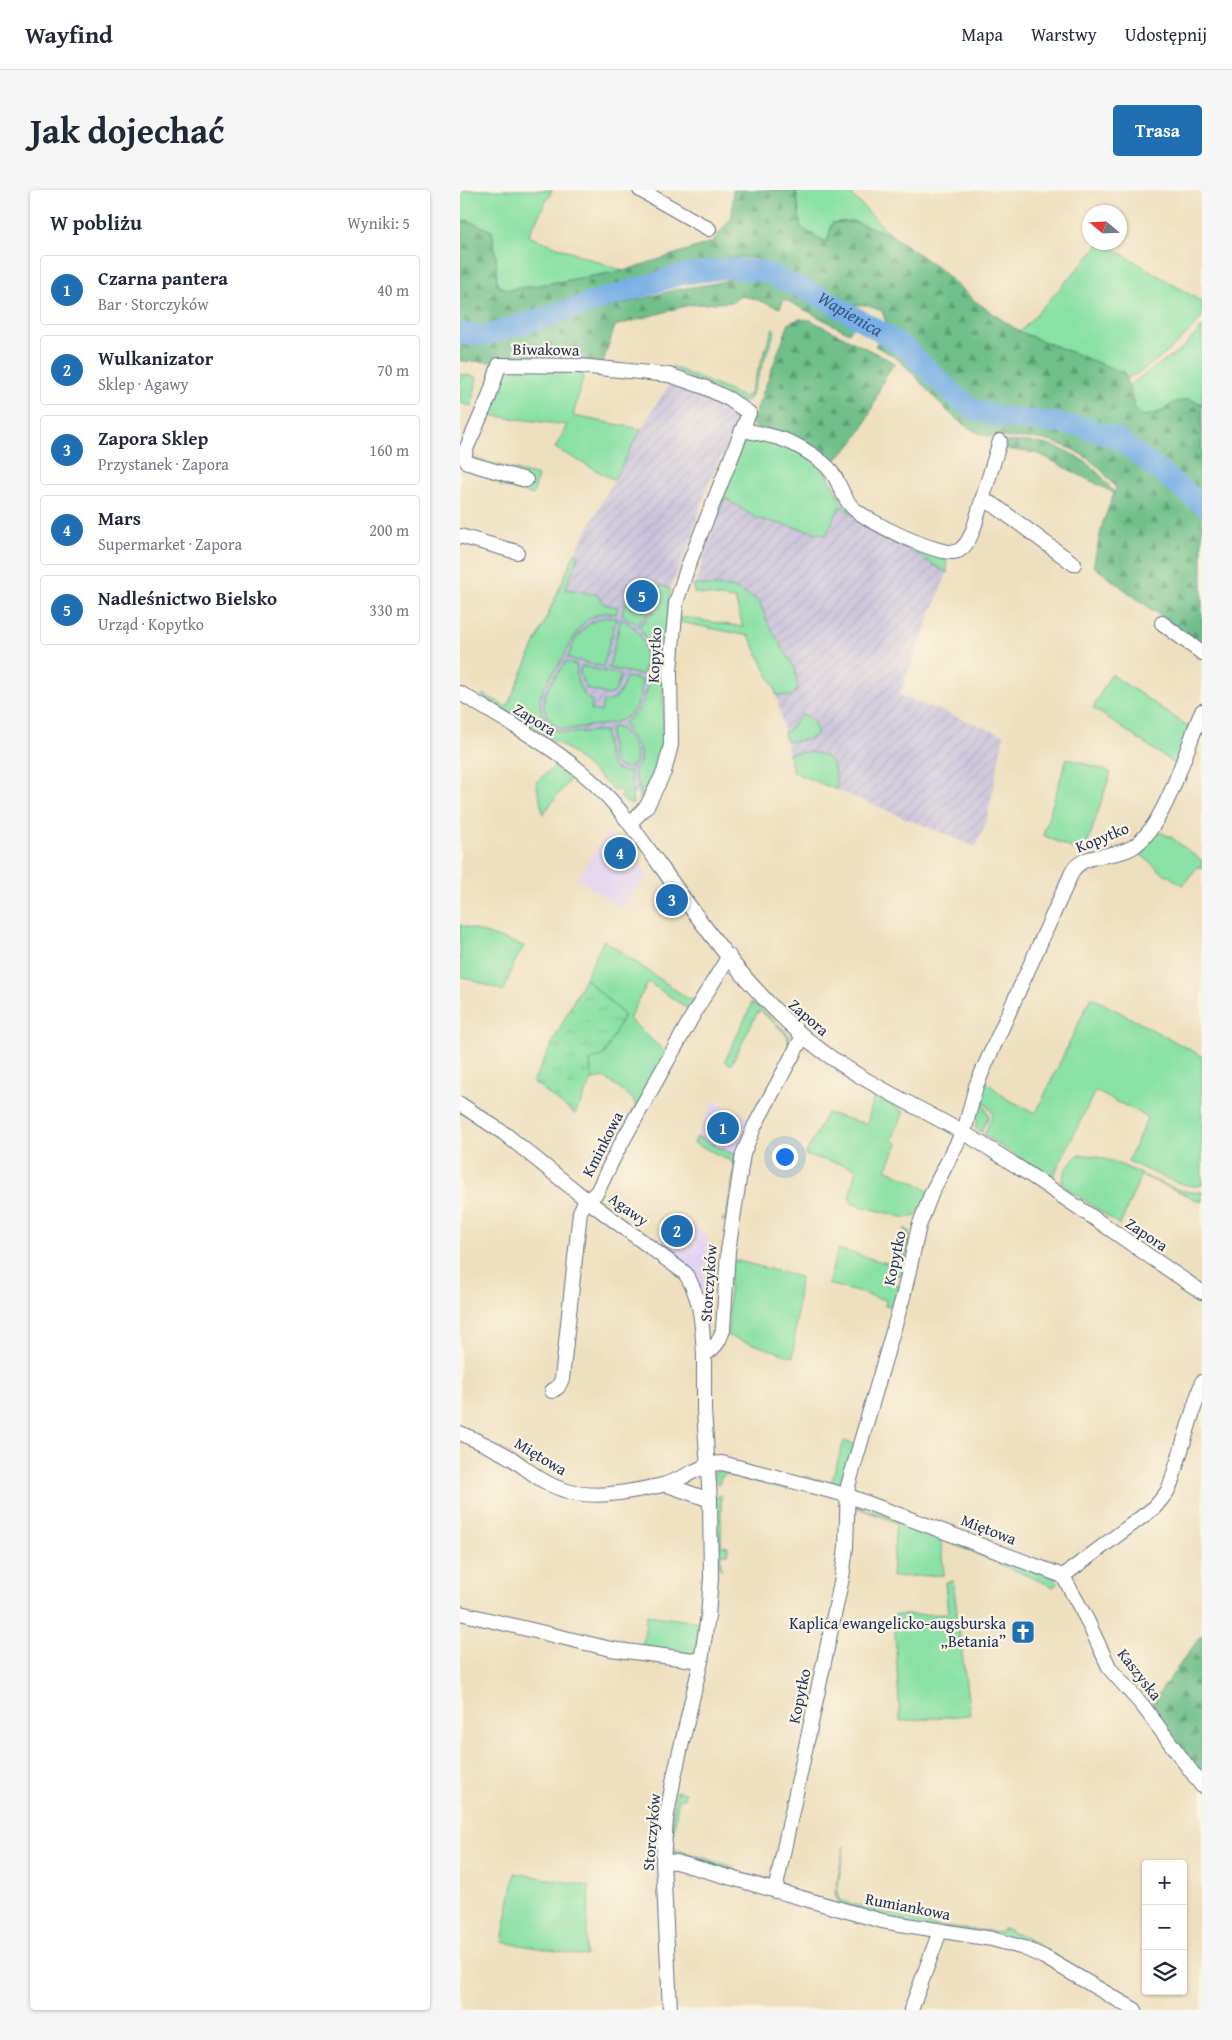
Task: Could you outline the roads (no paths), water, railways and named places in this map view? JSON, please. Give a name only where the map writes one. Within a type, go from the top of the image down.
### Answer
[{"type":"street","points":[[640,190],[708,229]]},
{"type":"street","name":"Biwakowa","points":[[526,480],[468,463],[464,457],[489,396],[499,365],[580,366],[669,375],[704,387],[729,399],[749,413]]},
{"type":"street","name":"Kopytko","points":[[630,823],[647,806],[664,772],[671,745],[670,671],[676,603],[688,566],[749,413]]},
{"type":"street","points":[[742,430],[781,437],[807,451],[828,466],[850,505],[858,513],[901,536],[941,552],[953,553],[964,546],[972,529],[1000,442]]},
{"type":"street","points":[[982,500],[994,505],[1074,564]]},
{"type":"street","points":[[460,536],[516,552]]},
{"type":"street","points":[[1162,623],[1202,653]]},
{"type":"street","name":"Zapora","points":[[460,693],[571,763],[608,796],[729,956],[769,1004],[803,1036],[856,1075],[963,1133],[1001,1156],[1202,1292]]},
{"type":"street","name":"Kopytko","points":[[775,1891],[842,1578],[846,1547],[846,1495],[901,1306],[919,1226],[932,1192],[963,1133],[976,1086],[1074,870],[1079,863],[1086,859],[1120,852],[1133,847],[1150,830],[1165,806],[1202,711]]},
{"type":"street","name":"Kminkowa","points":[[552,1391],[558,1387],[562,1379],[578,1220],[584,1204],[597,1192],[617,1151],[697,1008],[729,956]]},
{"type":"street","name":"Storczyków","points":[[670,2009],[663,1861],[666,1820],[701,1660],[711,1578],[710,1500],[704,1410],[704,1355],[715,1347],[720,1340],[723,1330],[728,1251],[743,1154],[755,1125],[803,1036]]},
{"type":"street","name":"Agawy","points":[[460,1104],[505,1134],[588,1201],[685,1274],[692,1283],[700,1309],[704,1355]]},
{"type":"street","points":[[1064,1576],[1162,1499],[1174,1474],[1202,1382]]},
{"type":"street","name":"Miętowa","points":[[460,1433],[505,1454],[543,1481],[564,1491],[584,1494],[607,1494],[667,1485],[685,1478],[707,1465],[722,1463],[846,1495],[1064,1576]]},
{"type":"street","name":"Miętowa","points":[[667,1485],[710,1500]]},
{"type":"street","name":"Kaszyska","points":[[1064,1576],[1110,1669],[1144,1706],[1202,1786]]},
{"type":"street","points":[[460,1613],[595,1646],[701,1660]]},
{"type":"street","name":"Rumiankowa","points":[[663,1861],[676,1862],[882,1921],[992,1939],[1024,1948],[1044,1957],[1136,2010]]},
{"type":"street","points":[[911,2010],[940,1931]]},
{"type":"waterway","name":"Wapienica","points":[[460,331],[468,335],[487,335],[683,274],[730,268],[762,271],[821,297],[886,335],[904,347],[957,397],[975,410],[1001,417],[1082,427],[1117,438],[1202,504]]},
{"type":"place","name":"Nadleśnictwo Bielsko","points":[[642,596]]},
{"type":"place","name":"Mars","points":[[620,853]]},
{"type":"place","name":"Zapora Sklep","points":[[672,900]]},
{"type":"place","name":"Czarna pantera","points":[[723,1128]]},
{"type":"place","name":"Wulkanizator","points":[[677,1231]]},
{"type":"place","name":"Kaplica ewangelicko-augsburska „Betania”","points":[[1023,1632]]}]
